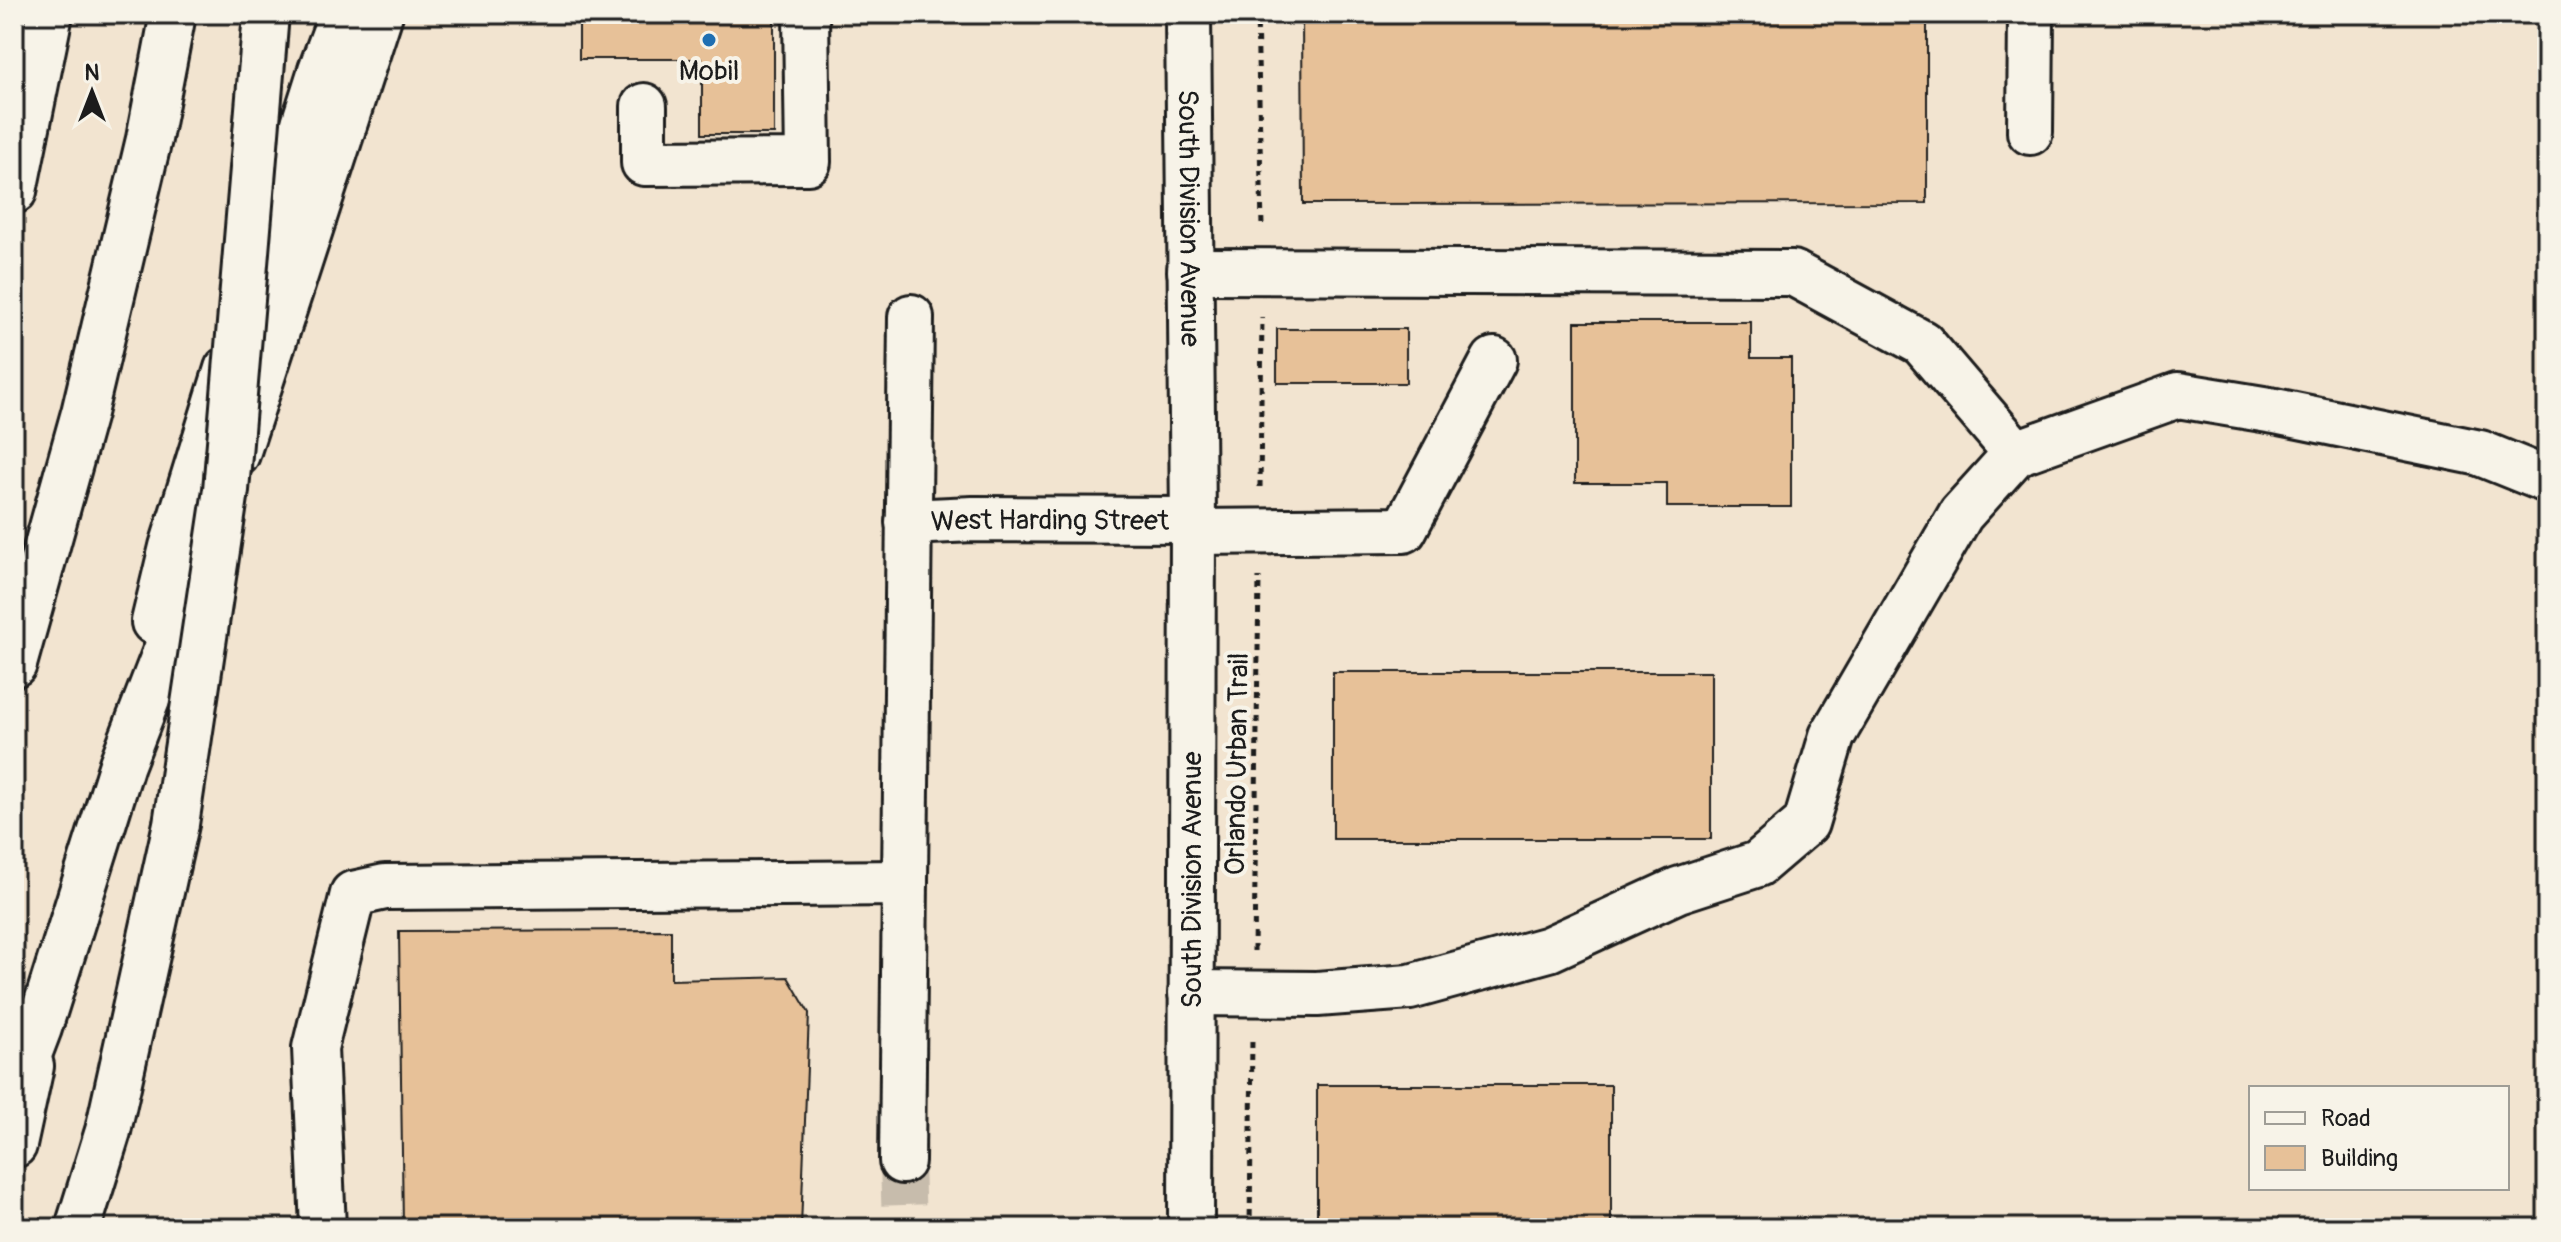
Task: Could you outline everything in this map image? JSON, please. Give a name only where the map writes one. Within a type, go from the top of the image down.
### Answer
[{"type":"main road","points":[[14,191],[50,14]]},
{"type":"main road","points":[[14,664],[84,413],[149,139],[173,14]]},
{"type":"main road","points":[[78,1228],[108,1131],[176,824],[226,490],[266,14]]},
{"type":"main road","points":[[311,14],[321,70]]},
{"type":"main road","points":[[122,764],[172,547],[321,70],[342,14]]},
{"type":"main road","points":[[14,1094],[39,1028],[122,764],[204,557],[380,14]]},
{"type":"main road","points":[[644,106],[644,163],[808,162],[806,14]]},
{"type":"main road","name":"South Division Avenue","points":[[1188,14],[1192,526],[1191,1228]]},
{"type":"main road","points":[[2030,132],[2031,14]]},
{"type":"main road","points":[[1190,271],[1793,273],[1922,343],[2016,453]]},
{"type":"main road","points":[[902,1161],[911,317]]},
{"type":"main road","name":"West Harding Street","points":[[908,522],[973,519],[1404,530],[1494,360]]},
{"type":"main road","points":[[1191,993],[1317,994],[1410,987],[1549,949],[1678,890],[1758,864],[1806,823],[1832,736],[1961,514],[2016,453],[2178,395],[2480,453],[2547,480]]},
{"type":"main road","points":[[323,1228],[315,1048],[353,894],[385,887],[905,883]]},
{"type":"main road","points":[[14,1145],[39,1028]]},
{"type":"path","points":[[1257,14],[1262,237]]},
{"type":"path","points":[[1259,497],[1262,314]]},
{"type":"path","name":"Orlando Urban Trail","points":[[1253,961],[1259,567]]},
{"type":"path","points":[[1250,1228],[1252,1040]]},
{"type":"building","points":[[579,14],[774,14],[774,134],[702,134],[702,59],[579,59]]},
{"type":"building","points":[[1302,14],[1927,14],[1927,203],[1303,204]]},
{"type":"building","points":[[1575,322],[1751,322],[1751,358],[1791,358],[1791,507],[1667,507],[1667,483],[1575,483]]},
{"type":"building","points":[[1277,329],[1406,329],[1406,383],[1277,383]]},
{"type":"building","points":[[1333,672],[1711,672],[1711,839],[1333,839]]},
{"type":"building","points":[[671,930],[671,980],[788,977],[809,1013],[801,1228],[403,1228],[399,931]]},
{"type":"building","points":[[1317,1085],[1611,1085],[1611,1228],[1317,1228]]},
{"type":"tunnel","points":[[902,1161],[904,1228]]},
{"type":"place","name":"Mobil","points":[[709,40]]}]
